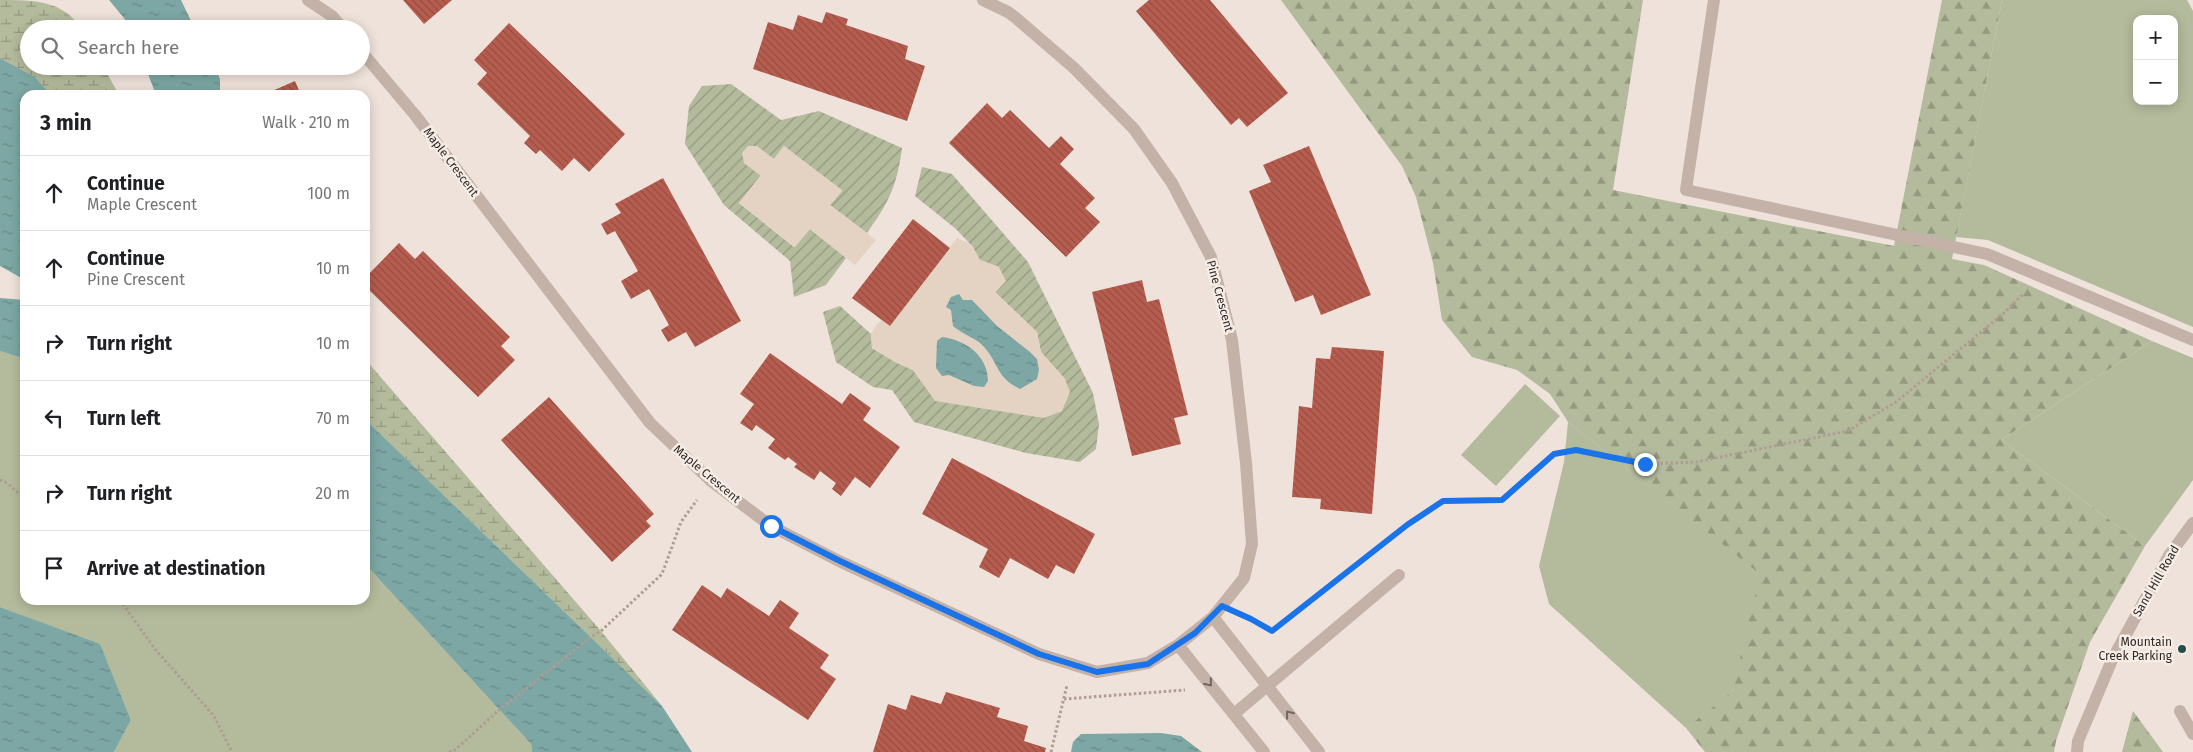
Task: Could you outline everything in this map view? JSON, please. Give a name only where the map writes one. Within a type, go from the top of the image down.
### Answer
[{"type":"street","points":[[308,0],[335,20]]},
{"type":"street","name":"Pine Crescent","points":[[983,0],[1016,18],[1074,68],[1134,129],[1172,183],[1211,257],[1232,340],[1246,463],[1252,544],[1244,578],[1213,617],[1195,633]]},
{"type":"street","points":[[1714,0],[1686,190],[1987,254],[2193,340]]},
{"type":"street","name":"Maple Crescent","points":[[370,62],[415,115],[650,423],[711,481],[771,526],[840,561],[1039,654],[1097,672],[1148,664],[1195,633]]},
{"type":"street","name":"Sand Hill Road","points":[[2077,752],[2078,741],[2112,660],[2170,554],[2193,523]]},
{"type":"street","points":[[1234,714],[1399,575]]},
{"type":"street","points":[[1213,617],[1319,752]]},
{"type":"street","points":[[1178,644],[1264,752]]},
{"type":"street","points":[[2180,712],[2193,734]]},
{"type":"path","points":[[1222,606],[1272,631],[1407,525],[1443,501],[1502,500],[1554,454],[1576,450],[1645,464],[1696,462],[1848,431],[1896,402],[2004,314],[2041,277]]},
{"type":"path","points":[[0,480],[7,482],[20,494]]},
{"type":"path","points":[[449,752],[455,750],[500,710],[601,631],[662,574],[681,522],[711,481]]},
{"type":"path","points":[[124,605],[155,649],[214,716],[232,752]]},
{"type":"path","points":[[1051,752],[1072,664]]},
{"type":"path","points":[[1064,699],[1213,688]]},
{"type":"green space","points":[[0,0],[25,0],[47,4],[66,12],[75,20],[20,20],[20,69],[0,58]]},
{"type":"green space","points":[[1281,0],[1643,0],[1613,190],[1894,246],[1942,0],[2002,0],[1952,259],[1984,265],[2152,341],[2001,440],[2145,546],[2090,642],[2056,741],[2054,752],[1705,752],[1686,728],[1732,692],[1760,574],[1568,422],[1550,394],[1517,370],[1472,357],[1442,320],[1433,263],[1416,197],[1402,166]]},
{"type":"green space","points":[[2002,0],[2187,0],[2193,11],[2193,327],[1988,240],[1956,237]]},
{"type":"green space","points":[[31,75],[108,75],[116,90],[47,90]]},
{"type":"green space","points":[[731,84],[781,120],[819,111],[902,148],[898,173],[891,193],[867,233],[830,205],[842,191],[784,146],[774,159],[744,163],[761,175],[739,203],[794,247],[810,229],[846,258],[826,285],[794,297],[790,261],[724,205],[685,144],[689,106],[702,86]]},
{"type":"green space","points":[[922,167],[952,174],[1028,262],[1093,393],[1099,424],[1096,449],[1080,462],[1026,453],[914,422],[892,390],[873,387],[836,362],[823,312],[840,306],[871,334],[872,348],[913,370],[936,401],[1065,379],[1041,352],[1037,332],[995,292],[999,267],[980,260],[971,245],[956,229],[915,196]]},
{"type":"green space","points":[[2152,341],[2193,358],[2193,480],[2145,546],[2001,440]]},
{"type":"green space","points":[[0,351],[20,357],[20,605],[370,605],[370,569],[531,744],[532,752],[114,752],[131,720],[100,645],[0,607]]},
{"type":"green space","points":[[370,365],[601,631],[662,706],[370,424]]},
{"type":"green space","points":[[1525,384],[1560,416],[1496,486],[1461,455]]},
{"type":"green space","points":[[1568,422],[1761,574],[1732,693],[1686,728],[1549,604],[1539,566],[1564,462]]},
{"type":"green space","points":[[2133,711],[2163,752],[2122,752]]},
{"type":"shaded area","points":[[748,146],[757,146],[774,159],[784,146],[842,190],[830,205],[876,240],[855,265],[810,229],[795,247],[739,203],[761,176],[744,163],[742,153]]},
{"type":"shaded area","points":[[957,238],[972,245],[980,260],[999,267],[1006,281],[995,293],[1037,332],[1041,352],[1065,379],[1070,392],[1062,411],[1044,418],[935,401],[913,370],[895,362],[872,347],[871,334],[877,324],[882,320],[890,326]]},
{"type":"water","points":[[109,0],[181,0],[191,20],[125,20]]},
{"type":"water","points":[[0,58],[20,69],[20,75],[35,77],[47,90],[20,90],[20,277],[0,266]]},
{"type":"water","points":[[148,75],[218,75],[220,79],[220,90],[154,90]]},
{"type":"water","points":[[959,294],[963,300],[972,300],[997,326],[1037,359],[1039,370],[1037,379],[1020,389],[1012,385],[1002,376],[990,354],[982,345],[953,326],[951,310],[946,307],[951,297]]},
{"type":"water","points":[[0,298],[20,300],[20,357],[0,351]]},
{"type":"water","points":[[942,337],[967,346],[980,357],[987,372],[988,381],[984,387],[974,386],[949,375],[942,376],[936,368],[937,341]]},
{"type":"water","points":[[370,424],[662,706],[692,752],[532,752],[531,744],[370,569]]},
{"type":"water","points":[[0,607],[100,644],[131,720],[114,752],[0,752]]},
{"type":"water","points":[[1161,733],[1181,736],[1202,752],[1071,752],[1073,742],[1081,734]]},
{"type":"building","points":[[403,0],[452,0],[424,24]]},
{"type":"building","points":[[1149,0],[1210,0],[1288,93],[1247,127],[1239,118],[1231,125],[1136,11]]},
{"type":"building","points":[[826,12],[848,19],[846,25],[908,46],[905,59],[925,66],[907,121],[753,69],[768,22],[793,30],[798,15],[822,23]]},
{"type":"building","points":[[509,23],[625,134],[589,172],[574,158],[562,171],[540,150],[536,154],[524,143],[530,136],[477,84],[487,73],[474,60]]},
{"type":"building","points":[[295,81],[299,90],[274,90]]},
{"type":"building","points":[[987,103],[1002,118],[1010,110],[1049,148],[1061,136],[1074,149],[1060,164],[1095,198],[1085,208],[1100,222],[1066,257],[949,143]]},
{"type":"building","points":[[1309,146],[1371,295],[1321,315],[1313,295],[1295,302],[1249,191],[1271,182],[1263,165]]},
{"type":"building","points":[[663,178],[741,321],[695,347],[686,332],[668,342],[661,330],[669,325],[649,289],[631,299],[621,281],[638,271],[615,231],[607,235],[601,224],[621,213],[615,204]]},
{"type":"building","points":[[913,219],[950,248],[890,326],[852,298]]},
{"type":"building","points":[[399,243],[415,259],[423,251],[510,337],[501,346],[515,360],[478,397],[370,291],[370,273]]},
{"type":"building","points":[[1142,280],[1147,302],[1159,299],[1188,415],[1174,418],[1181,444],[1132,456],[1092,292]]},
{"type":"building","points":[[1332,347],[1384,351],[1372,514],[1320,509],[1321,499],[1292,497],[1299,406],[1312,408],[1316,358],[1330,359]]},
{"type":"building","points":[[770,353],[842,404],[850,393],[871,408],[863,420],[900,447],[870,488],[855,477],[841,496],[832,489],[836,483],[820,471],[814,480],[794,467],[797,464],[788,457],[785,460],[768,448],[775,439],[756,425],[752,431],[740,423],[754,404],[740,394]]},
{"type":"building","points":[[549,397],[654,514],[646,521],[651,526],[612,562],[501,440]]},
{"type":"building","points":[[952,458],[1095,534],[1074,574],[1056,565],[1048,579],[1010,558],[999,578],[979,567],[988,549],[922,514]]},
{"type":"building","points":[[702,585],[721,598],[727,588],[769,616],[780,600],[799,613],[789,628],[829,655],[820,668],[836,679],[808,720],[672,630]]},
{"type":"building","points":[[946,692],[1000,708],[997,717],[1028,726],[1024,741],[1046,748],[1045,752],[873,752],[888,704],[906,710],[911,695],[941,704]]},
{"type":"place","name":"Mountain Creek Parking","points":[[2182,649]]},
{"type":"route","points":[[771,526],[840,561],[1039,654],[1097,672],[1148,664],[1195,633],[1222,606],[1272,631],[1407,525],[1443,501],[1502,500],[1554,454],[1576,450],[1645,464]]}]
